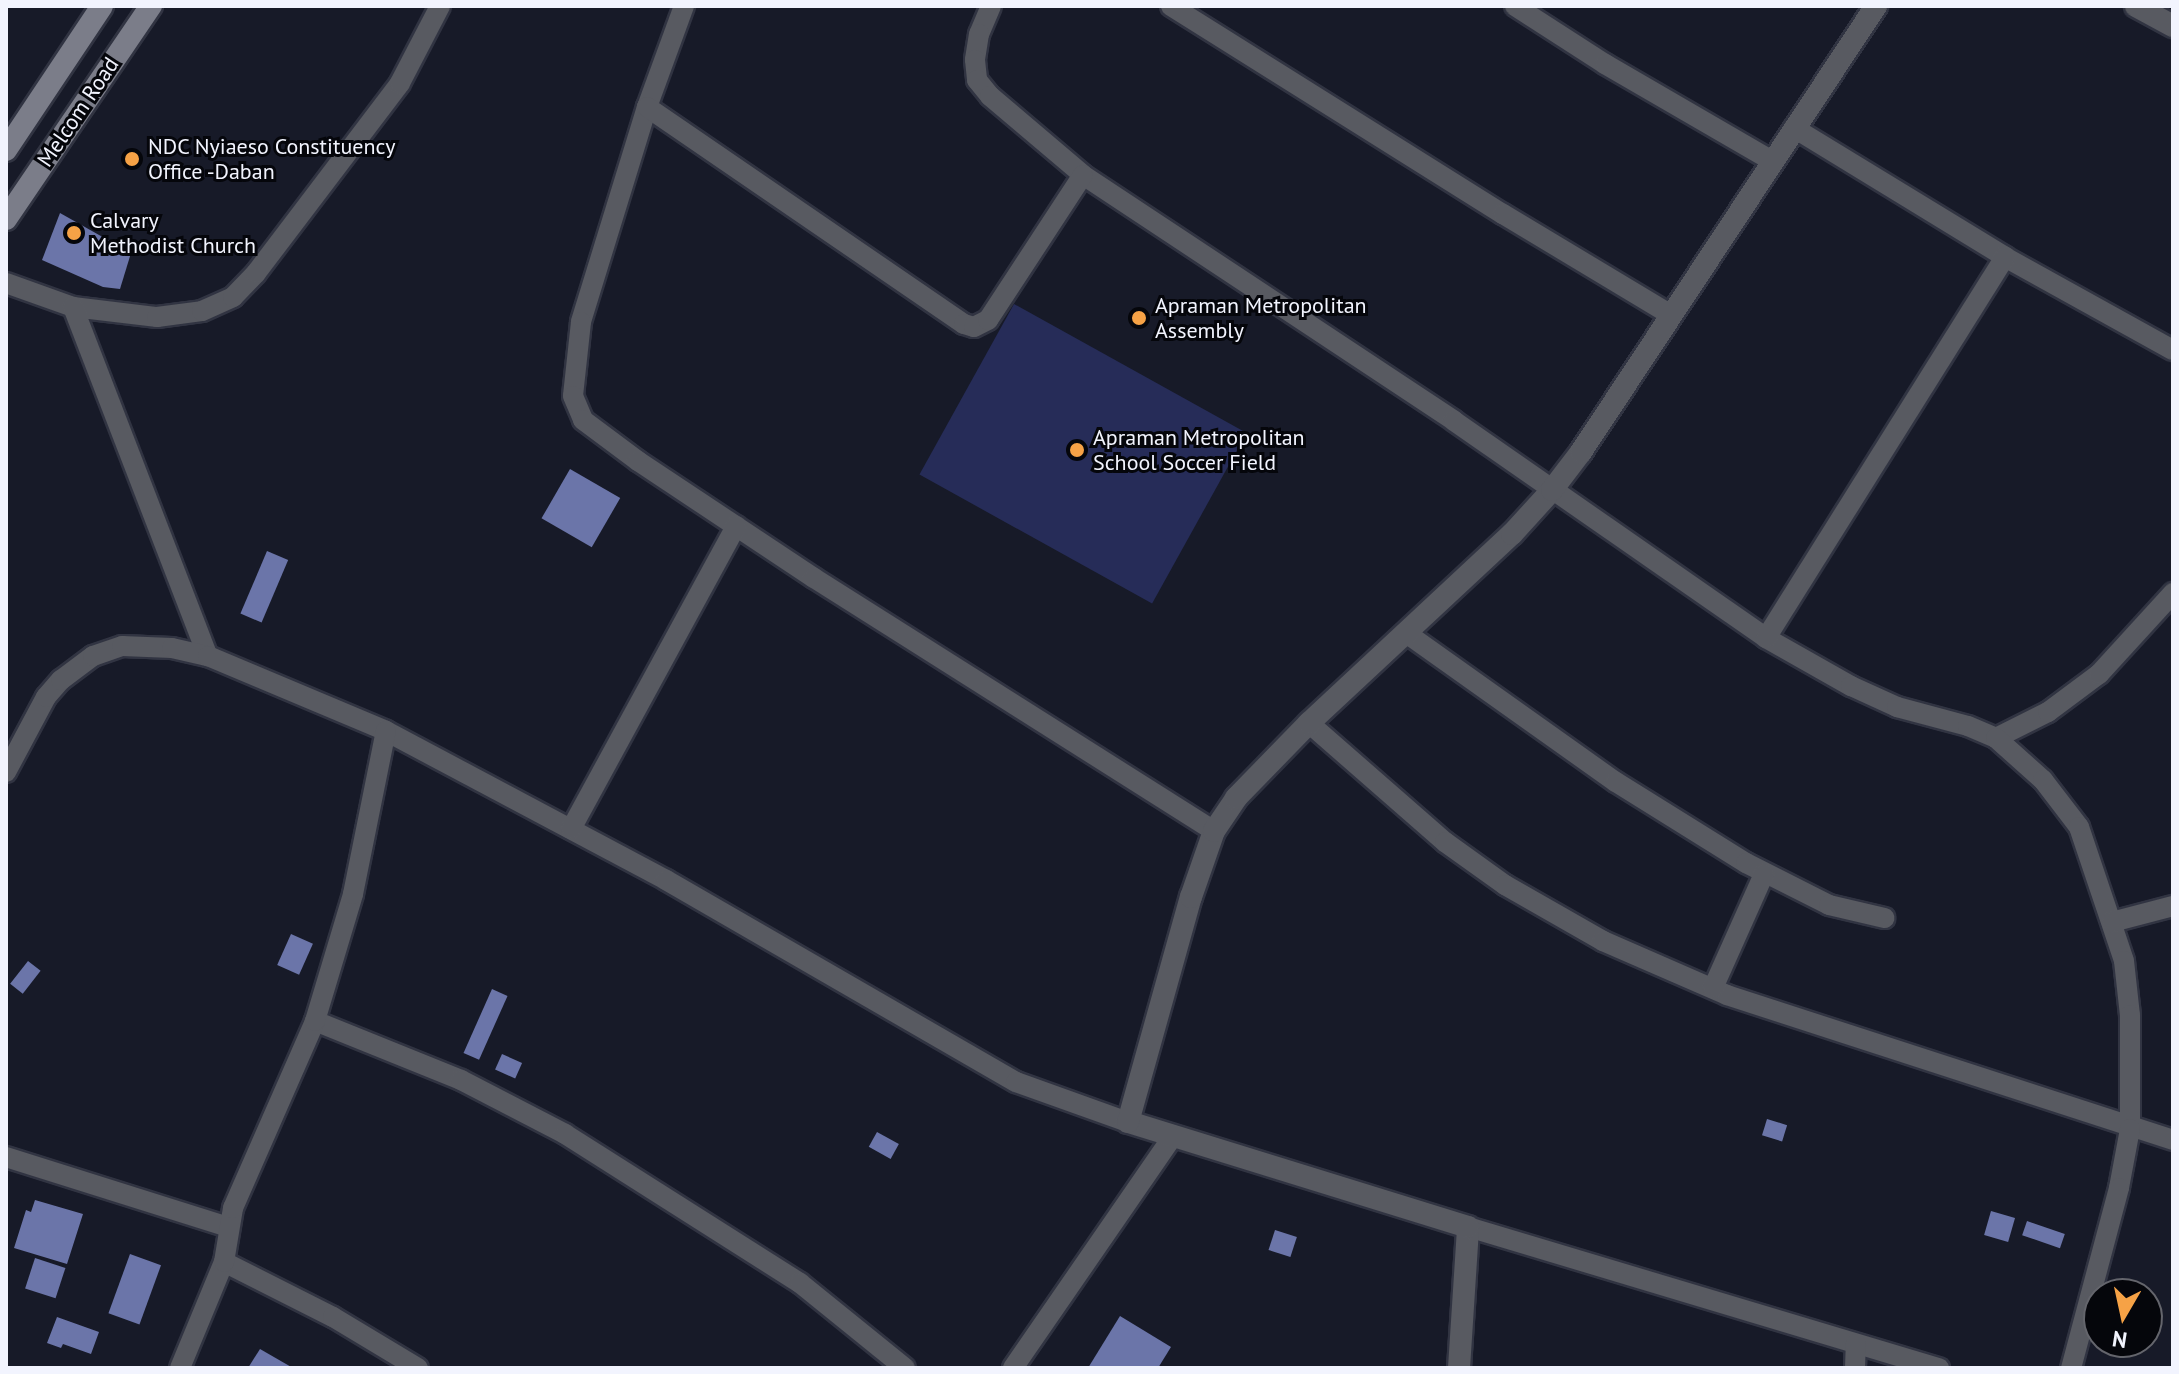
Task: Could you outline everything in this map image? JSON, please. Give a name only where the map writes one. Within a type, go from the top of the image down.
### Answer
[{"type":"main road","points":[[6,150],[102,6]]},
{"type":"main road","name":"Melcom Road","points":[[6,219],[151,6]]},
{"type":"street","points":[[6,283],[73,307],[157,317],[202,311],[233,297],[256,273],[400,83],[440,6]]},
{"type":"street","points":[[684,6],[647,107],[581,322],[573,396],[583,420],[736,526],[1214,831]]},
{"type":"street","points":[[991,6],[979,34],[975,60],[977,80],[990,96],[1083,175],[1454,421],[1766,638],[1851,686],[1897,707],[1968,726],[1996,738],[2043,780],[2079,827],[2124,961],[2130,1015],[2130,1129],[2119,1188],[2071,1368]]},
{"type":"street","points":[[1171,6],[1503,214],[1671,315]]},
{"type":"street","points":[[1515,6],[1605,64],[1772,161]]},
{"type":"street","points":[[1128,1122],[1191,897],[1214,831],[1236,798],[1309,723],[1552,490],[1876,6]]},
{"type":"street","points":[[2136,6],[2173,26]]},
{"type":"street","points":[[647,107],[964,324],[974,327],[988,320],[1083,175]]},
{"type":"street","points":[[1794,128],[2005,257],[2173,350]]},
{"type":"street","points":[[1766,638],[2005,257]]},
{"type":"street","points":[[73,307],[208,656]]},
{"type":"street","points":[[571,829],[736,526]]},
{"type":"street","points":[[1996,738],[2048,712],[2099,674],[2173,593]]},
{"type":"street","points":[[1406,633],[1616,782],[1764,874],[1829,905],[1885,918]]},
{"type":"street","points":[[6,772],[46,697],[61,680],[93,656],[122,646],[172,648],[208,656],[386,731],[666,880],[1016,1082],[1173,1136],[1939,1368]]},
{"type":"street","points":[[1309,723],[1422,822],[1505,885],[1603,941],[1713,988],[2130,1129],[2173,1140]]},
{"type":"street","points":[[180,1368],[224,1262],[228,1227],[315,1021],[353,894],[386,731]]},
{"type":"street","points":[[1713,988],[1764,874]]},
{"type":"street","points":[[2112,922],[2173,906]]},
{"type":"street","points":[[315,1021],[461,1080],[565,1134],[800,1283],[905,1368]]},
{"type":"street","points":[[1013,1368],[1173,1136]]},
{"type":"street","points":[[6,1157],[228,1227]]},
{"type":"street","points":[[1459,1368],[1468,1227]]},
{"type":"street","points":[[224,1262],[333,1317],[418,1368]]},
{"type":"street","points":[[1855,1368],[1856,1344]]},
{"type":"shaded area","name":"Apraman Metropolitan School Soccer Field","points":[[1014,304],[1247,433],[1152,604],[919,475]]},
{"type":"building","name":"Calvary Methodist Church","points":[[60,213],[131,253],[120,289],[103,287],[42,260]]},
{"type":"building","points":[[570,469],[620,498],[592,547],[542,518]]},
{"type":"building","points":[[267,551],[288,560],[262,623],[240,614]]},
{"type":"building","points":[[291,934],[313,944],[299,975],[277,965]]},
{"type":"building","points":[[28,961],[41,971],[23,994],[10,984]]},
{"type":"building","points":[[492,989],[508,996],[479,1060],[464,1053]]},
{"type":"building","points":[[502,1054],[522,1063],[515,1078],[495,1070]]},
{"type":"building","points":[[1767,1119],[1787,1125],[1782,1141],[1762,1135]]},
{"type":"building","points":[[877,1132],[899,1144],[891,1159],[869,1147]]},
{"type":"building","points":[[35,1200],[83,1214],[67,1264],[14,1248],[26,1210],[31,1212]]},
{"type":"building","points":[[1991,1211],[2015,1218],[2008,1242],[1984,1235]]},
{"type":"building","points":[[2027,1221],[2065,1234],[2060,1248],[2022,1235]]},
{"type":"building","points":[[1275,1230],[1297,1237],[1290,1257],[1269,1250]]},
{"type":"building","points":[[130,1254],[161,1265],[139,1324],[108,1313]]},
{"type":"building","points":[[35,1258],[65,1268],[56,1298],[25,1288]]},
{"type":"building","points":[[1120,1316],[1171,1347],[1158,1368],[1088,1368]]},
{"type":"building","points":[[57,1317],[99,1332],[91,1354],[63,1344],[61,1348],[47,1343]]},
{"type":"building","points":[[260,1349],[293,1368],[248,1368]]},
{"type":"place","name":"NDC Nyiaeso Constituency Office -Daban","points":[[132,159]]},
{"type":"place","name":"Calvary Methodist Church","points":[[74,233]]},
{"type":"place","name":"Apraman Metropolitan Assembly","points":[[1139,318]]},
{"type":"place","name":"Apraman Metropolitan School Soccer Field","points":[[1077,450]]}]
